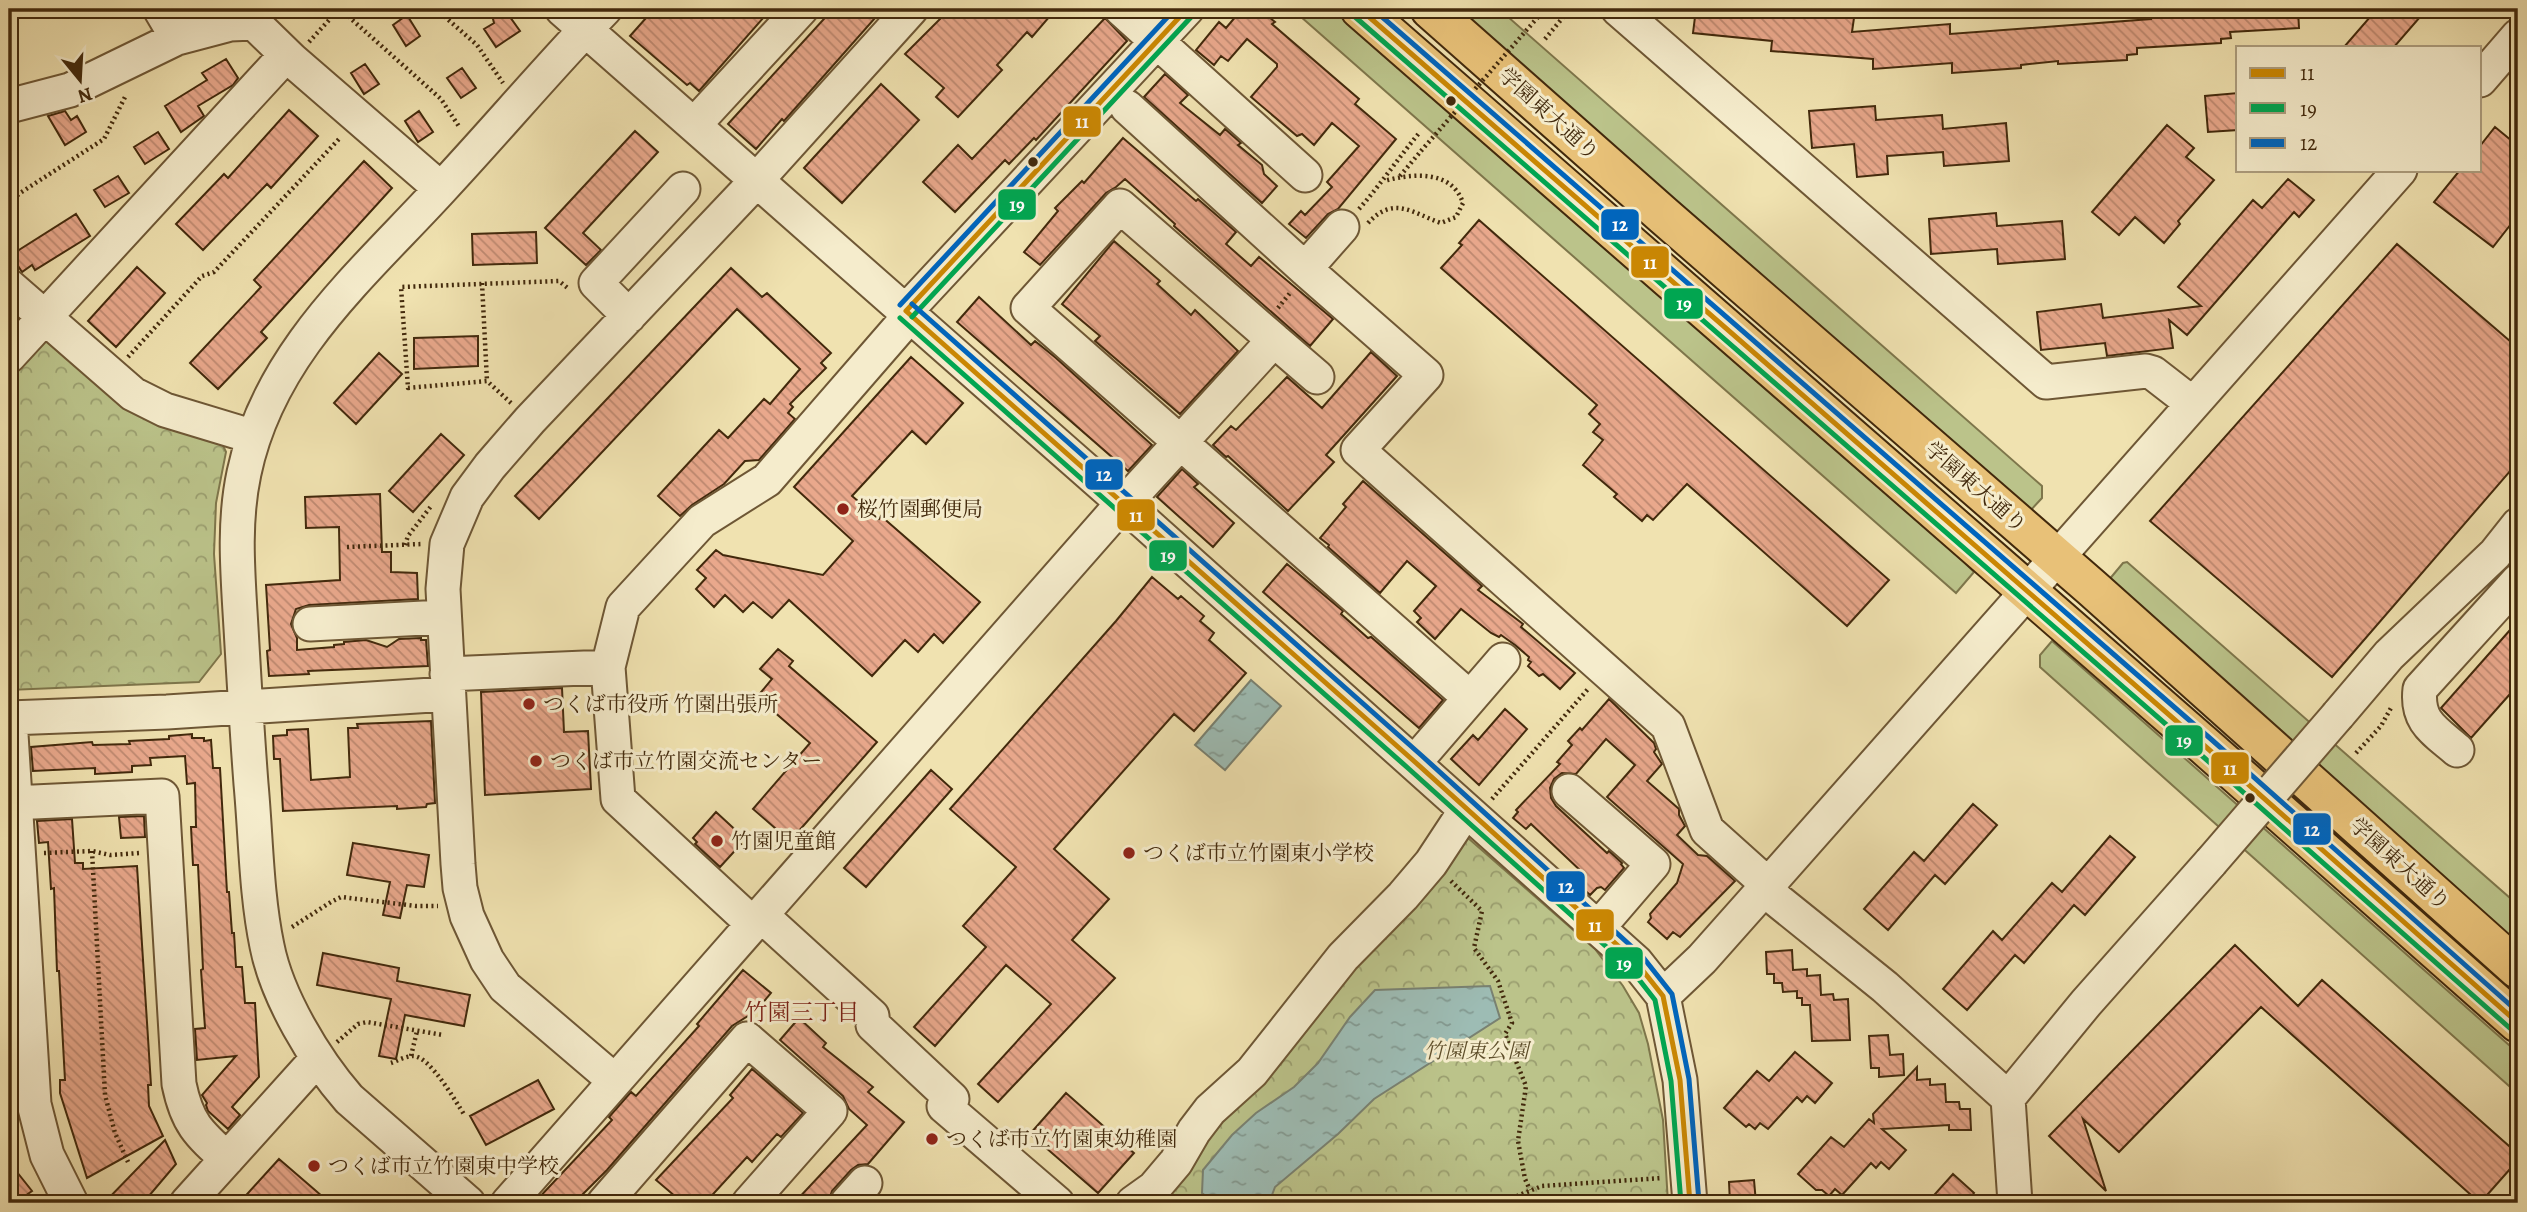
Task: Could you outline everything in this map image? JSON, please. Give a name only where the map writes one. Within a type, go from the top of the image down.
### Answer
[{"type":"main road","name":"学園東大通り","points":[[1360,9],[2206,747],[2518,1023]]},
{"type":"main road","name":"学園東大通り","points":[[1430,9],[2056,557],[2518,970]]},
{"type":"street","points":[[160,9],[177,38]]},
{"type":"street","points":[[694,125],[801,9]]},
{"type":"street","points":[[615,1081],[505,986],[482,951],[467,916],[458,864],[443,617],[447,544],[467,497],[490,466],[911,9]]},
{"type":"street","points":[[1121,9],[1305,175]]},
{"type":"street","points":[[1057,1203],[944,1106],[952,1098],[873,1025],[872,1016],[752,926],[618,799],[608,667],[623,607],[702,521],[767,480],[902,319],[1187,9]]},
{"type":"street","points":[[1618,9],[2046,382],[2146,371],[2153,373],[2193,404]]},
{"type":"street","points":[[468,1203],[349,1099],[324,1053],[285,998],[267,949],[245,706],[237,511],[244,470],[254,437],[271,396],[300,344],[330,307],[441,189],[584,16],[694,125],[902,319],[1129,497],[1636,962],[1663,996],[1680,1080],[1688,1191]]},
{"type":"street","points":[[9,106],[70,90],[177,38],[230,24],[254,23],[289,57],[441,189]]},
{"type":"street","points":[[2482,78],[2518,36]]},
{"type":"street","points":[[9,356],[289,57]]},
{"type":"street","points":[[1127,107],[1426,375],[1359,450],[1668,726],[1707,830],[1756,874],[1777,900],[1885,987],[2008,1098]]},
{"type":"street","points":[[1663,996],[1702,959],[2398,172]]},
{"type":"street","points":[[629,316],[596,283],[683,189]]},
{"type":"street","points":[[1317,377],[1120,206],[1028,308],[1470,698]]},
{"type":"street","points":[[1305,269],[1351,229]]},
{"type":"street","points":[[9,286],[133,394],[164,410],[254,437]]},
{"type":"street","points":[[508,1203],[1180,442],[1267,333]]},
{"type":"street","points":[[2015,1203],[2008,1098],[2086,1003],[2389,655],[2495,554],[2518,525]]},
{"type":"street","points":[[2457,750],[2424,722],[2418,703],[2420,689],[2518,581]]},
{"type":"street","points":[[310,624],[443,617]]},
{"type":"street","points":[[1415,762],[1503,660]]},
{"type":"street","points":[[65,1200],[20,1081],[18,855],[12,800],[9,718],[245,706],[608,667]]},
{"type":"street","points":[[1569,791],[1653,864],[1598,928]]},
{"type":"street","points":[[12,800],[34,802],[162,796],[181,1094],[193,1126],[227,1159]]},
{"type":"street","points":[[1133,1203],[1154,1188],[1169,1171],[1210,1110],[1252,1072],[1343,957],[1403,896],[1431,863],[1458,822]]},
{"type":"street","points":[[604,1203],[747,1039],[830,1111],[749,1203]]},
{"type":"street","points":[[187,1203],[324,1053]]},
{"type":"path","points":[[289,57],[339,9],[441,99],[466,136]]},
{"type":"path","points":[[436,9],[477,45],[509,90]]},
{"type":"path","points":[[1399,176],[1545,9]]},
{"type":"path","points":[[1545,39],[1570,9]]},
{"type":"path","points":[[9,203],[20,193],[104,139],[130,88],[132,62]]},
{"type":"path","points":[[111,376],[202,276],[214,272],[358,117]]},
{"type":"path","points":[[1351,229],[1396,160],[1420,132]]},
{"type":"path","points":[[1351,229],[1394,207],[1410,209],[1441,223],[1456,217],[1462,203],[1458,190],[1446,179],[1399,176],[1384,181]]},
{"type":"path","points":[[1267,333],[1302,281],[1305,269]]},
{"type":"path","points":[[488,381],[408,388],[401,287],[559,281],[577,296]]},
{"type":"path","points":[[482,283],[488,381],[530,420]]},
{"type":"path","points":[[347,547],[447,544]]},
{"type":"path","points":[[1488,804],[1604,670]]},
{"type":"path","points":[[18,855],[92,851],[110,855],[165,852]]},
{"type":"path","points":[[92,851],[105,1095],[115,1133],[128,1162]]},
{"type":"path","points":[[1431,863],[1482,911],[1474,948],[1498,981],[1513,1023],[1505,1034],[1526,1086],[1518,1141],[1525,1179],[1530,1190]]},
{"type":"path","points":[[265,936],[282,934],[341,897],[435,907],[463,901]]},
{"type":"path","points":[[324,1053],[351,1029],[367,1022],[443,1035]]},
{"type":"path","points":[[411,1056],[417,1031]]},
{"type":"path","points":[[391,1063],[411,1056],[420,1058],[429,1066],[465,1116]]},
{"type":"path","points":[[1508,1203],[1542,1186],[1688,1191]]},
{"type":"green space","points":[[1292,9],[1336,9],[1947,545],[1974,572],[1956,593]]},
{"type":"green space","points":[[1457,9],[1499,9],[2042,486],[2042,498],[2029,512]]},
{"type":"green space","points":[[49,335],[219,437],[226,452],[216,503],[214,554],[221,654],[199,682],[9,690],[9,368]]},
{"type":"green space","points":[[2127,562],[2518,905],[2518,943],[2108,581],[2123,563]]},
{"type":"green space","points":[[2052,641],[2518,1053],[2518,1094],[2040,667],[2040,655]]},
{"type":"green space","name":"竹園東公園","points":[[1460,831],[1595,949],[1623,986],[1639,1013],[1663,1120],[1668,1203],[1147,1203]]},
{"type":"water","points":[[1251,680],[1281,706],[1225,770],[1195,745]]},
{"type":"water","points":[[1490,986],[1500,1018],[1374,1099],[1338,1134],[1275,1187],[1269,1203],[1214,1203],[1202,1193],[1203,1170],[1232,1135],[1256,1113],[1294,1087],[1318,1063],[1350,1017],[1375,990]]},
{"type":"building","points":[[654,9],[771,9],[699,91],[690,83],[687,85],[630,36]]},
{"type":"building","points":[[833,9],[883,9],[756,149],[728,124]]},
{"type":"building","points":[[950,9],[1056,9],[1032,37],[1027,32],[997,65],[1002,70],[958,117],[936,97],[944,88],[905,54]]},
{"type":"building","points":[[1242,9],[1259,9],[1275,22],[1272,24],[1359,99],[1355,104],[1396,139],[1338,209],[1328,214],[1306,238],[1289,224],[1301,211],[1305,215],[1332,187],[1327,182],[1359,146],[1332,123],[1314,145],[1302,134],[1297,136],[1251,97],[1277,64],[1247,39],[1228,61],[1221,56],[1214,65],[1196,50],[1219,22],[1226,28]]},
{"type":"building","points":[[1696,9],[1775,9],[1854,18],[1852,32],[1950,24],[1950,34],[2151,19],[2150,9],[2298,9],[2299,28],[2230,32],[2231,38],[2221,39],[2221,43],[2137,48],[2137,54],[2127,55],[2127,60],[2058,64],[2058,61],[2021,65],[2021,68],[1952,73],[1952,63],[1873,69],[1873,59],[1771,51],[1772,41],[1693,33]]},
{"type":"building","points":[[2377,9],[2427,9],[2395,46],[2345,46]]},
{"type":"building","points":[[505,10],[520,31],[496,47],[484,29],[494,23],[493,19]]},
{"type":"building","points":[[407,15],[420,36],[406,46],[393,25]]},
{"type":"building","points":[[1105,18],[1127,41],[1036,140],[1034,138],[1009,164],[1005,160],[955,212],[923,182],[958,145],[972,159]]},
{"type":"building","points":[[226,59],[238,78],[233,85],[198,106],[204,116],[181,132],[165,106],[207,80],[202,73]]},
{"type":"building","points":[[365,64],[379,84],[364,94],[351,73]]},
{"type":"building","points":[[462,68],[476,88],[461,98],[447,78]]},
{"type":"building","points":[[1165,74],[1188,95],[1180,103],[1220,135],[1225,129],[1241,143],[1238,145],[1262,165],[1264,174],[1277,186],[1262,203],[1144,97]]},
{"type":"building","points":[[881,84],[919,120],[842,203],[804,168]]},
{"type":"building","points":[[2236,93],[2236,130],[2208,132],[2205,96]]},
{"type":"building","points":[[1875,106],[1876,120],[1942,115],[1943,129],[2006,123],[2009,161],[1944,166],[1943,152],[1887,156],[1888,174],[1857,177],[1854,144],[1812,148],[1809,111]]},
{"type":"building","points":[[289,110],[318,136],[271,188],[267,184],[203,250],[176,224],[224,174],[228,178]]},
{"type":"building","points":[[65,111],[71,120],[77,116],[86,132],[65,145],[48,116]]},
{"type":"building","points":[[419,111],[433,132],[418,142],[405,121]]},
{"type":"building","points":[[2167,125],[2194,148],[2186,157],[2214,180],[2178,221],[2180,224],[2164,243],[2135,217],[2119,235],[2092,212]]},
{"type":"building","points":[[2495,127],[2518,146],[2518,215],[2493,247],[2434,202],[2458,172],[2482,172],[2482,143]]},
{"type":"building","points":[[635,131],[658,152],[583,233],[601,250],[586,265],[545,228]]},
{"type":"building","points":[[158,132],[169,149],[145,164],[134,147]]},
{"type":"building","points":[[1123,138],[1236,232],[1226,244],[1251,266],[1259,257],[1333,319],[1310,346],[1125,179],[1106,193],[1040,265],[1024,252],[1058,211],[1055,208],[1082,181],[1084,183]]},
{"type":"building","points":[[364,161],[392,188],[261,332],[267,338],[218,389],[190,363],[261,287],[254,280]]},
{"type":"building","points":[[118,176],[129,193],[105,207],[94,190]]},
{"type":"building","points":[[2288,179],[2314,200],[2299,217],[2294,212],[2187,335],[2169,320],[2173,348],[2107,356],[2105,343],[2041,350],[2037,312],[2101,304],[2103,318],[2201,306],[2178,287],[2253,200],[2262,208]]},
{"type":"building","points":[[1996,213],[1997,226],[2062,221],[2065,259],[1998,264],[1997,249],[1931,254],[1929,219]]},
{"type":"building","points":[[76,214],[90,236],[35,270],[32,265],[22,272],[11,255]]},
{"type":"building","points":[[1479,220],[1889,580],[1847,626],[1687,484],[1653,520],[1647,515],[1642,521],[1614,497],[1617,494],[1583,465],[1603,440],[1593,432],[1600,424],[1589,414],[1597,405],[1441,268],[1462,245],[1459,243]]},
{"type":"building","points":[[536,232],[537,263],[473,265],[472,234]]},
{"type":"building","points":[[1114,241],[1160,281],[1157,284],[1191,315],[1195,310],[1238,351],[1180,414],[1095,341],[1100,336],[1062,304]]},
{"type":"building","points":[[2397,244],[2518,348],[2518,462],[2332,677],[2150,521]]},
{"type":"building","points":[[137,267],[165,293],[116,347],[88,321]]},
{"type":"building","points":[[731,268],[762,297],[767,293],[831,353],[821,363],[826,368],[790,404],[793,407],[788,413],[795,419],[759,460],[745,461],[724,484],[680,516],[658,496],[719,430],[728,438],[764,399],[770,404],[800,369],[737,309],[539,519],[515,496]]},
{"type":"building","points":[[979,297],[1031,345],[1035,341],[1056,358],[1152,445],[1128,471],[957,322]]},
{"type":"building","points":[[478,336],[478,366],[414,369],[414,338]]},
{"type":"building","points":[[1371,352],[1397,376],[1326,455],[1334,462],[1288,511],[1213,445],[1231,426],[1236,430],[1287,377],[1322,408]]},
{"type":"building","points":[[379,353],[402,374],[356,424],[334,403]]},
{"type":"building","points":[[911,357],[963,403],[926,444],[912,431],[852,496],[879,519],[881,516],[980,602],[943,643],[934,634],[918,652],[905,640],[872,676],[789,600],[772,618],[753,602],[743,612],[725,595],[714,607],[696,589],[706,578],[697,570],[716,550],[723,555],[823,575],[853,541],[794,487]]},
{"type":"building","points":[[441,434],[464,455],[413,512],[389,491]]},
{"type":"building","points":[[1182,469],[1198,484],[1194,487],[1234,523],[1213,547],[1157,497]]},
{"type":"building","points":[[1363,481],[1482,586],[1478,590],[1523,624],[1521,627],[1575,673],[1560,689],[1543,674],[1539,676],[1528,666],[1531,662],[1529,657],[1515,645],[1501,635],[1499,637],[1491,633],[1461,609],[1435,639],[1417,622],[1421,618],[1414,611],[1436,586],[1407,561],[1380,593],[1328,547],[1320,538],[1346,507],[1343,504]]},
{"type":"building","points":[[380,494],[382,552],[391,552],[391,572],[417,573],[418,599],[309,605],[296,609],[291,624],[297,638],[297,650],[334,647],[344,642],[366,640],[387,647],[399,639],[421,638],[426,640],[428,666],[308,671],[309,674],[269,676],[266,585],[340,580],[339,527],[306,528],[305,497]]},
{"type":"building","points":[[1287,564],[1343,611],[1341,614],[1368,638],[1371,637],[1443,700],[1419,728],[1263,592]]},
{"type":"building","points":[[1152,577],[1178,599],[1181,596],[1204,616],[1200,621],[1214,633],[1209,640],[1246,673],[1194,731],[1174,714],[1054,849],[1109,899],[1072,940],[1115,978],[998,1102],[978,1084],[1051,1004],[1006,965],[935,1046],[914,1027],[986,947],[963,926],[1016,867],[950,809]]},
{"type":"building","points":[[2518,621],[2518,685],[2471,738],[2441,708]]},
{"type":"building","points":[[778,649],[793,661],[789,666],[877,742],[790,841],[753,809],[810,743],[757,697],[772,679],[760,669]]},
{"type":"building","name":"つくば市立竹園交流センター","points":[[562,688],[564,732],[588,731],[591,789],[485,795],[481,692]]},
{"type":"building","points":[[1609,699],[1654,743],[1654,752],[1662,764],[1647,781],[1679,809],[1685,826],[1677,835],[1698,855],[1707,856],[1735,881],[1680,937],[1673,932],[1667,939],[1648,922],[1650,914],[1677,883],[1683,864],[1607,797],[1635,765],[1606,739],[1576,774],[1562,773],[1554,779],[1550,788],[1551,798],[1556,806],[1607,853],[1609,851],[1622,863],[1624,868],[1605,890],[1597,888],[1590,895],[1579,885],[1585,878],[1581,874],[1583,873],[1531,824],[1526,829],[1513,818],[1518,812],[1516,810],[1560,764],[1557,762],[1572,745],[1568,741],[1580,728],[1582,730]]},
{"type":"building","points":[[1505,709],[1527,729],[1479,785],[1451,759],[1473,735],[1478,740]]},
{"type":"building","points":[[431,721],[435,803],[427,804],[426,807],[397,809],[397,806],[283,811],[280,759],[274,759],[273,736],[287,735],[287,730],[308,729],[311,780],[350,777],[348,728],[358,728],[357,724]]},
{"type":"building","points":[[192,734],[192,738],[211,740],[213,768],[220,768],[227,892],[236,967],[242,967],[245,1003],[255,1003],[259,1077],[232,1107],[240,1115],[228,1129],[208,1111],[202,1095],[236,1056],[197,1060],[195,1029],[205,1028],[203,969],[198,865],[193,865],[191,827],[196,827],[195,783],[187,784],[185,756],[150,758],[151,765],[132,766],[132,772],[95,774],[95,768],[33,771],[31,747],[92,742],[93,745],[130,744],[129,741],[169,739],[169,736]]},
{"type":"building","points":[[931,770],[952,789],[866,887],[844,868]]},
{"type":"building","points":[[1973,804],[1997,825],[1945,884],[1935,875],[1888,930],[1864,909],[1914,852],[1924,861]]},
{"type":"building","name":"竹園児童館","points":[[716,812],[741,835],[736,840],[741,844],[720,867],[695,844],[697,842],[693,838]]},
{"type":"building","points":[[144,816],[145,837],[121,838],[119,817]]},
{"type":"building","points":[[72,819],[75,863],[83,863],[83,869],[137,866],[151,1085],[148,1085],[149,1106],[163,1136],[87,1178],[60,1093],[60,1080],[65,1080],[54,888],[51,889],[48,842],[39,843],[37,821]]},
{"type":"building","points":[[2110,836],[2135,857],[2085,915],[2074,905],[2024,963],[2015,955],[1967,1010],[1943,989],[1993,931],[2002,940],[2052,883],[2062,892]]},
{"type":"building","points":[[353,843],[429,855],[424,887],[407,885],[400,918],[383,915],[390,882],[347,875]]},
{"type":"building","points":[[2235,945],[2298,1006],[2322,980],[2518,1154],[2518,1160],[2480,1203],[2261,1007],[2119,1152],[2083,1119],[2106,1191],[2049,1136]]},
{"type":"building","points":[[1792,950],[1793,970],[1807,969],[1807,976],[1820,975],[1821,995],[1833,994],[1834,1000],[1848,999],[1850,1040],[1812,1041],[1810,1005],[1802,1005],[1802,998],[1797,998],[1797,991],[1783,992],[1782,983],[1774,983],[1774,974],[1767,974],[1766,952]]},
{"type":"building","points":[[323,953],[399,968],[397,981],[470,995],[464,1026],[405,1015],[396,1059],[379,1056],[391,999],[317,985]]},
{"type":"building","points":[[743,970],[771,993],[750,1018],[748,1016],[732,1026],[607,1170],[574,1203],[534,1203],[612,1120],[609,1117],[631,1092],[636,1096],[699,1026],[697,1024]]},
{"type":"building","points":[[799,1018],[826,1043],[823,1047],[873,1087],[868,1092],[904,1122],[868,1164],[858,1165],[851,1170],[832,1191],[828,1203],[794,1203],[867,1125],[849,1109],[843,1096],[780,1040]]},
{"type":"building","points":[[1888,1035],[1890,1055],[1903,1054],[1904,1075],[1879,1077],[1879,1068],[1871,1068],[1869,1036]]},
{"type":"building","points":[[1795,1052],[1832,1083],[1815,1103],[1807,1096],[1802,1102],[1797,1097],[1768,1129],[1760,1123],[1755,1129],[1749,1124],[1746,1127],[1724,1108],[1757,1071],[1769,1081]]},
{"type":"building","points":[[1917,1067],[1917,1080],[1930,1079],[1930,1085],[1945,1084],[1946,1102],[1959,1102],[1960,1109],[1970,1109],[1971,1130],[1949,1130],[1949,1125],[1882,1129],[1906,1150],[1889,1169],[1881,1162],[1876,1168],[1871,1163],[1842,1195],[1835,1189],[1829,1196],[1822,1190],[1816,1190],[1798,1174],[1831,1137],[1844,1147],[1869,1119],[1874,1123],[1873,1114]]},
{"type":"building","points":[[752,1069],[803,1113],[781,1137],[777,1134],[752,1162],[747,1157],[705,1203],[683,1203],[656,1180],[733,1098],[730,1095]]},
{"type":"building","points":[[538,1080],[554,1109],[486,1145],[470,1116]]},
{"type":"building","points":[[1066,1093],[1134,1153],[1098,1193],[1030,1134]]},
{"type":"building","points":[[165,1140],[176,1164],[143,1203],[104,1203]]},
{"type":"building","points":[[279,1159],[330,1203],[239,1203]]},
{"type":"building","points":[[9,1162],[32,1191],[15,1203],[9,1203]]},
{"type":"building","points":[[1953,1174],[1974,1193],[1967,1203],[1927,1203]]},
{"type":"building","points":[[1754,1180],[1756,1203],[1730,1203],[1729,1182]]},
{"type":"transit line","name":"12","points":[[900,305],[1175,9]]},
{"type":"transit line","name":"11","points":[[906,311],[1187,9]]},
{"type":"transit line","name":"11","points":[[1360,9],[2206,747],[2518,1023]]},
{"type":"transit line","name":"12","points":[[1373,9],[2212,740],[2518,1012]]},
{"type":"transit line","name":"19","points":[[912,317],[1193,15]]},
{"type":"transit line","name":"19","points":[[1354,16],[2200,754],[2512,1030]]},
{"type":"transit line","name":"12","points":[[912,304],[1421,755],[1642,956],[1672,994],[1689,1079],[1699,1202]]},
{"type":"transit line","name":"11","points":[[906,311],[1415,762],[1636,962],[1663,996],[1680,1080],[1690,1203]]},
{"type":"transit line","name":"19","points":[[900,318],[1630,968],[1655,1000],[1671,1081],[1681,1203]]},
{"type":"place","name":"桜竹園郵便局","points":[[843,509]]},
{"type":"place","name":"つくば市役所 竹園出張所","points":[[529,704]]},
{"type":"place","name":"つくば市立竹園交流センター","points":[[536,761]]},
{"type":"place","name":"竹園児童館","points":[[717,841]]},
{"type":"place","name":"つくば市立竹園東小学校","points":[[1129,853]]},
{"type":"place","name":"つくば市立竹園東幼稚園","points":[[932,1139]]},
{"type":"place","name":"つくば市立竹園東中学校","points":[[314,1166]]},
{"type":"district","name":"竹園三丁目","points":[[802,1012]]}]
